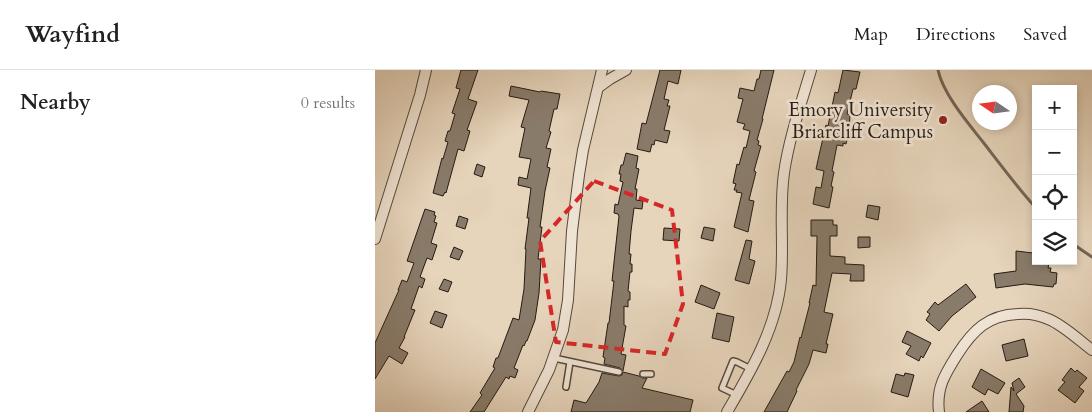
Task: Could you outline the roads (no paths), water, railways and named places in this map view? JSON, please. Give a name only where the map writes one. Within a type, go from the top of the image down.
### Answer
[{"type":"street","points":[[375,239],[426,70]]},
{"type":"street","points":[[529,412],[554,358],[563,330],[568,300],[572,231],[581,161],[602,70]]},
{"type":"street","points":[[599,87],[626,70]]},
{"type":"street","points":[[727,412],[760,352],[778,297],[783,250],[782,200],[784,173],[790,143],[811,70]]},
{"type":"street","points":[[939,412],[940,388],[946,374],[967,341],[984,323],[995,318],[1023,313],[1049,319],[1092,350]]},
{"type":"lane","points":[[554,358],[619,372]]},
{"type":"lane","points":[[737,395],[722,388],[733,361],[751,369]]},
{"type":"lane","points":[[566,387],[570,362]]},
{"type":"lane","points":[[643,374],[651,374]]},
{"type":"waterway","points":[[938,70],[945,89],[957,108],[1032,203]]},
{"type":"waterway","points":[[1077,247],[1092,257]]},
{"type":"place","name":"Emory University Briarcliff Campus","points":[[943,120]]}]
